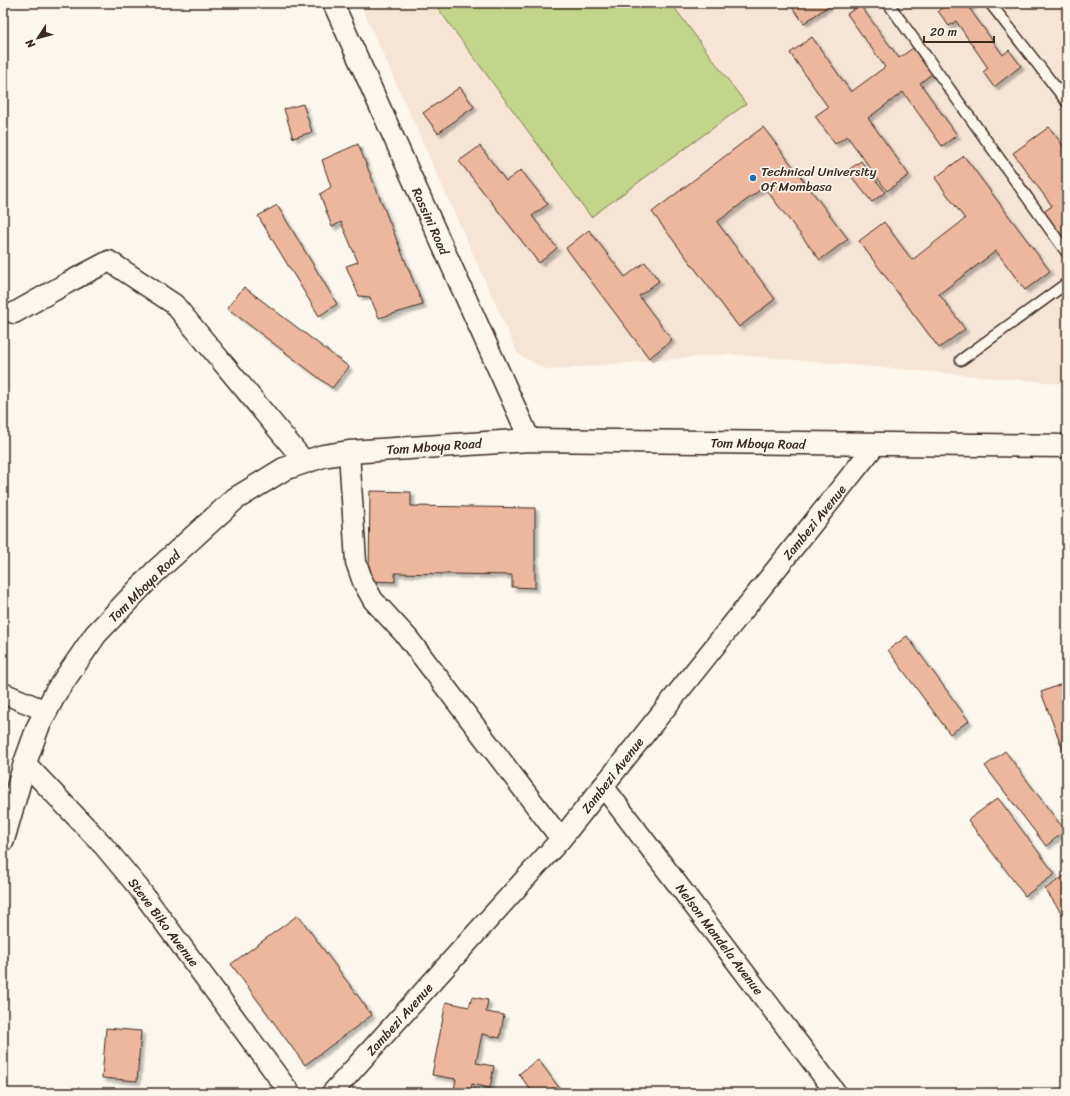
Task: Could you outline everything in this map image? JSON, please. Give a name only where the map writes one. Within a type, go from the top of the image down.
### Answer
[{"type":"main road","name":"Tom Mboya Road","points":[[3,840],[25,763],[46,711],[56,692],[96,634],[155,572],[235,499],[284,469],[323,456],[349,452],[530,440],[1067,446]]},
{"type":"street","name":"Rassini Road","points":[[333,3],[530,440]]},
{"type":"street","points":[[14,313],[109,261],[174,304],[305,462]]},
{"type":"street","name":"Zambezi Avenue","points":[[332,1093],[561,840],[876,444]]},
{"type":"street","points":[[349,452],[356,562],[363,582],[373,600],[408,638],[561,840]]},
{"type":"street","points":[[3,693],[46,711]]},
{"type":"street","name":"Steve Biko Avenue","points":[[25,763],[103,845],[138,887],[290,1093]]},
{"type":"street","name":"Nelson Mandela Avenue","points":[[603,786],[836,1093]]},
{"type":"lane","points":[[888,3],[1067,253]]},
{"type":"lane","points":[[990,3],[1067,102]]},
{"type":"lane","points":[[961,360],[1067,284]]},
{"type":"shaded area","name":"Technical University Of Mombasa","points":[[360,3],[1067,3],[1067,384],[729,354],[547,370],[518,354]]},
{"type":"green space","points":[[434,3],[671,3],[746,104],[591,217]]},
{"type":"building","points":[[789,3],[833,3],[804,23]]},
{"type":"building","points":[[948,3],[975,3],[969,8],[1003,55],[1009,50],[1021,66],[994,87],[983,72],[988,68],[956,21],[949,26],[938,11]]},
{"type":"building","points":[[860,5],[899,58],[913,48],[932,74],[920,83],[957,135],[942,146],[903,92],[868,118],[909,175],[887,191],[847,136],[835,144],[815,116],[828,107],[790,53],[812,37],[851,92],[885,67],[847,14]]},
{"type":"building","points":[[460,87],[474,107],[438,133],[423,113]]},
{"type":"building","points":[[303,104],[312,132],[293,138],[284,109]]},
{"type":"building","points":[[763,127],[848,239],[820,260],[764,187],[717,222],[775,299],[739,327],[652,212]]},
{"type":"building","points":[[1049,127],[1067,151],[1067,245],[1042,213],[1052,206],[1013,153]]},
{"type":"building","points":[[358,144],[423,305],[379,318],[370,297],[359,296],[346,266],[358,262],[341,222],[332,227],[320,194],[331,187],[322,160]]},
{"type":"building","points":[[480,146],[506,181],[521,170],[548,204],[532,216],[557,248],[539,263],[459,161]]},
{"type":"building","points":[[964,156],[1050,271],[1025,290],[996,251],[939,294],[965,329],[939,348],[859,241],[884,222],[912,260],[965,219],[935,178]]},
{"type":"building","points":[[861,161],[885,192],[872,202],[847,171]]},
{"type":"building","points":[[277,205],[337,304],[319,316],[258,216]]},
{"type":"building","points":[[589,230],[625,277],[645,262],[659,281],[639,296],[672,340],[649,358],[566,248]]},
{"type":"building","points":[[244,287],[349,367],[332,388],[227,308]]},
{"type":"building","points":[[370,491],[411,492],[411,506],[535,508],[535,588],[512,587],[512,575],[395,573],[395,582],[369,581]]},
{"type":"building","points":[[907,636],[969,721],[950,734],[888,650]]},
{"type":"building","points":[[1067,682],[1067,761],[1041,692]]},
{"type":"building","points":[[1005,751],[1065,831],[1046,846],[985,766]]},
{"type":"building","points":[[998,798],[1055,874],[1025,896],[968,820]]},
{"type":"building","points":[[1067,874],[1067,921],[1045,889]]},
{"type":"building","points":[[298,915],[372,1015],[305,1065],[231,964]]},
{"type":"building","points":[[472,997],[488,1000],[486,1012],[504,1015],[500,1038],[482,1034],[476,1063],[494,1066],[490,1088],[472,1084],[470,1093],[454,1090],[456,1079],[432,1075],[446,1002],[469,1007]]},
{"type":"building","points":[[106,1028],[141,1031],[137,1081],[102,1078]]},
{"type":"building","points":[[538,1059],[563,1093],[533,1093],[519,1074]]},
{"type":"place","name":"Technical University Of Mombasa","points":[[753,178]]}]
